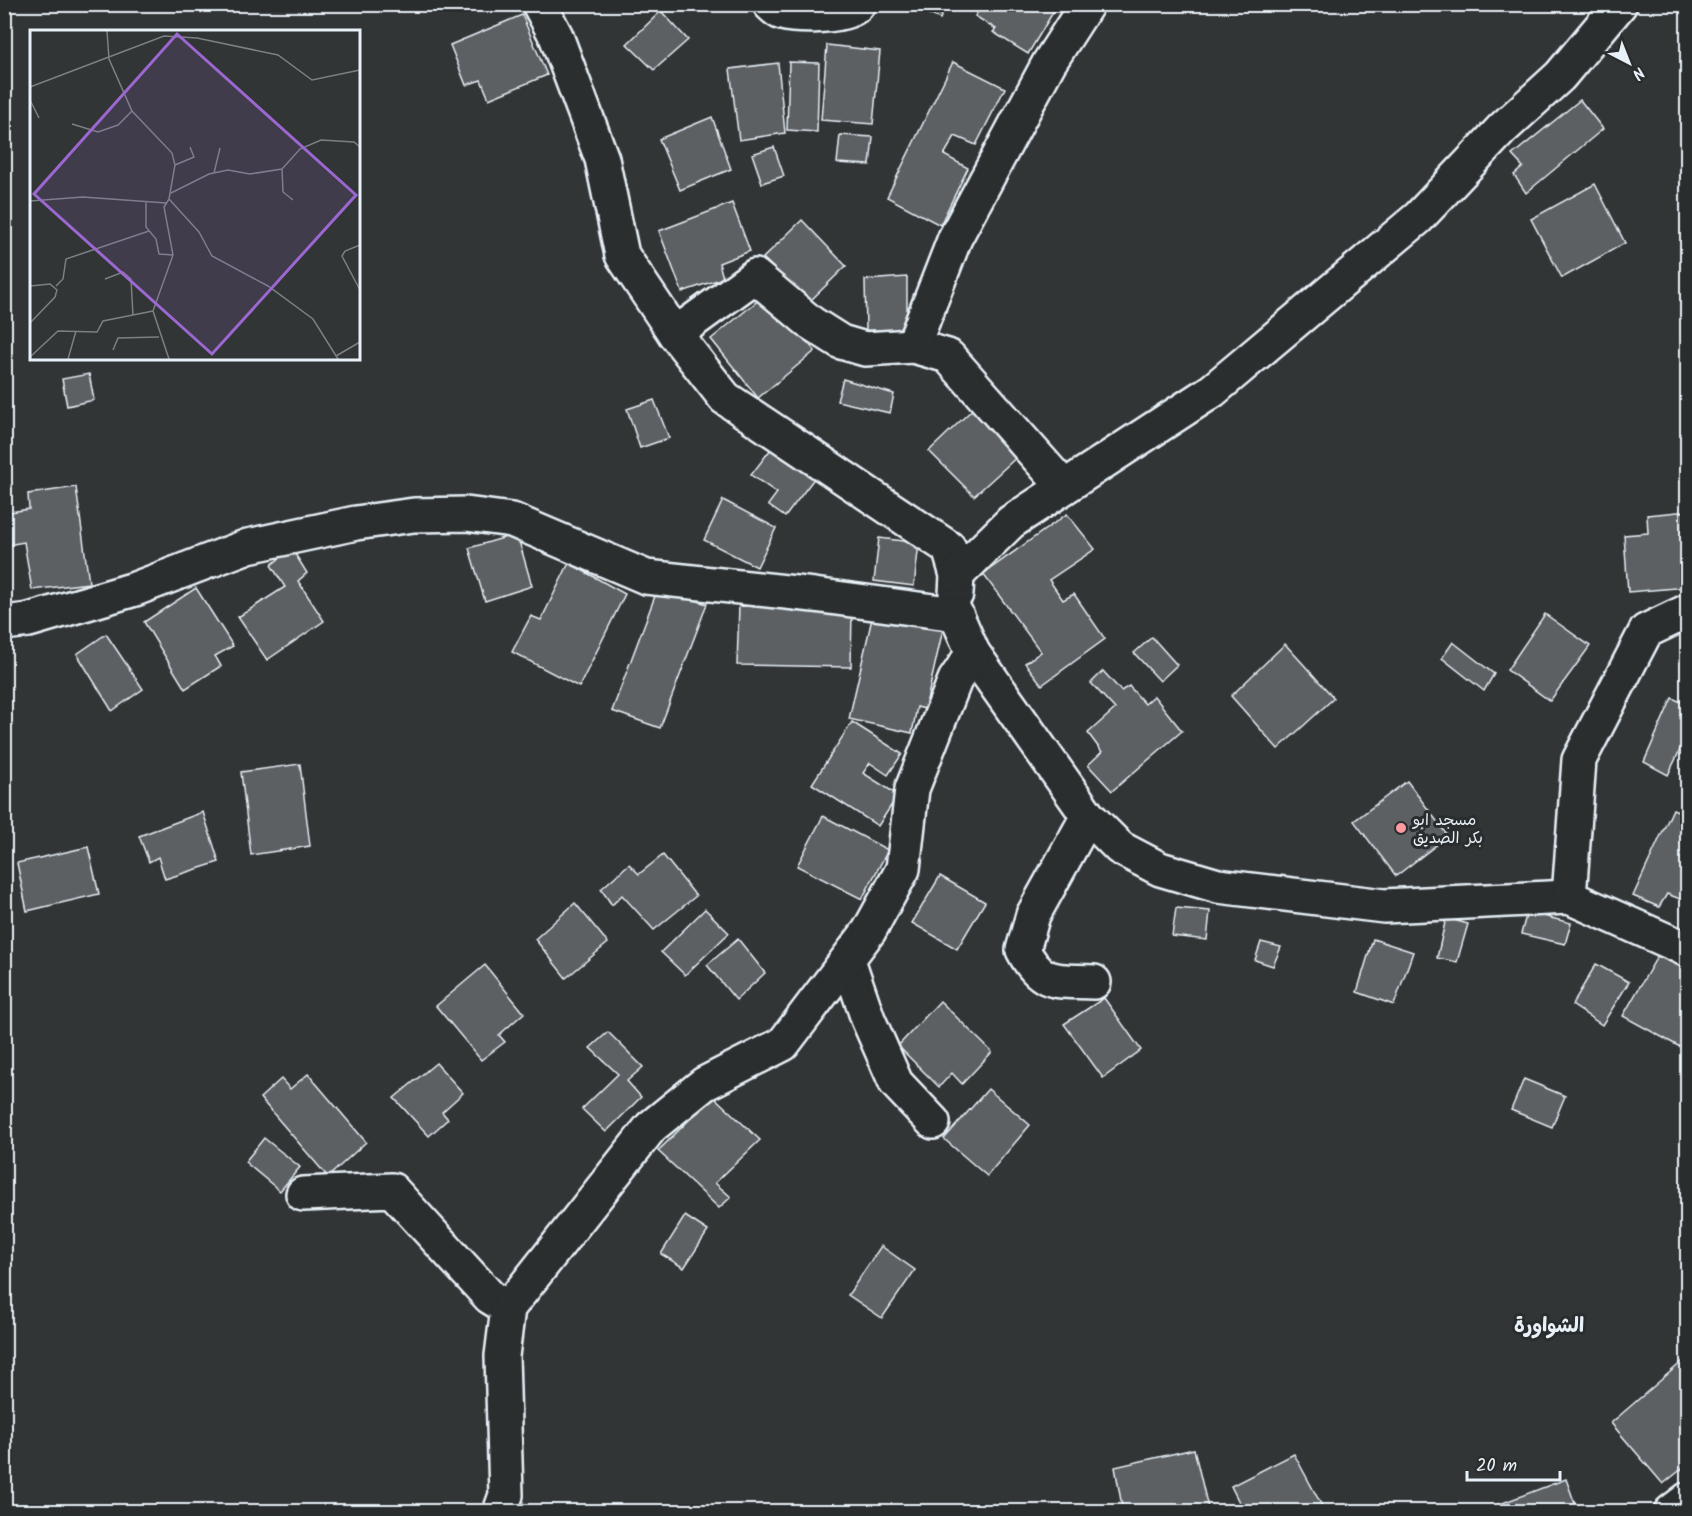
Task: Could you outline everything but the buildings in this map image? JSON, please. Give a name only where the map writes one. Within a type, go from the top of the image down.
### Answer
[{"type":"street","points":[[539,4],[556,36],[602,159],[622,255],[675,334],[725,398],[949,548],[957,575],[956,614],[974,653],[1088,816],[1120,848],[1160,869],[1218,886],[1384,906],[1569,897],[1688,950]]},
{"type":"street","points":[[770,4],[780,13],[811,15],[841,14],[856,8],[858,4]]},
{"type":"street","points":[[913,346],[955,238],[1049,63],[1087,4]]},
{"type":"street","points":[[957,575],[1011,522],[1212,391],[1418,218],[1502,129],[1560,76],[1620,4]]},
{"type":"street","points":[[675,334],[755,276],[811,323],[841,342],[865,349],[913,346],[948,356],[1064,487]]},
{"type":"street","points":[[4,623],[29,620],[135,589],[248,546],[356,523],[414,515],[466,514],[512,520],[646,577],[814,595],[956,614]]},
{"type":"street","points":[[1569,897],[1579,760],[1646,631],[1688,611]]},
{"type":"street","points":[[500,1512],[506,1495],[502,1356],[508,1308],[651,1127],[704,1084],[783,1044],[869,931],[903,869],[912,789],[955,680],[974,653]]},
{"type":"street","points":[[1088,816],[1033,915],[1023,950],[1033,970],[1048,979],[1094,982]]},
{"type":"street","points":[[848,960],[868,1019],[896,1083],[933,1122]]},
{"type":"street","points":[[303,1194],[392,1190],[490,1298],[508,1308]]},
{"type":"street","points":[[1671,1512],[1688,1499]]},
{"type":"place","name":"مسجد ابو بكر الصديق","points":[[1401,828]]},
{"type":"district","name":"الشواورة","points":[[1549,1325]]}]
